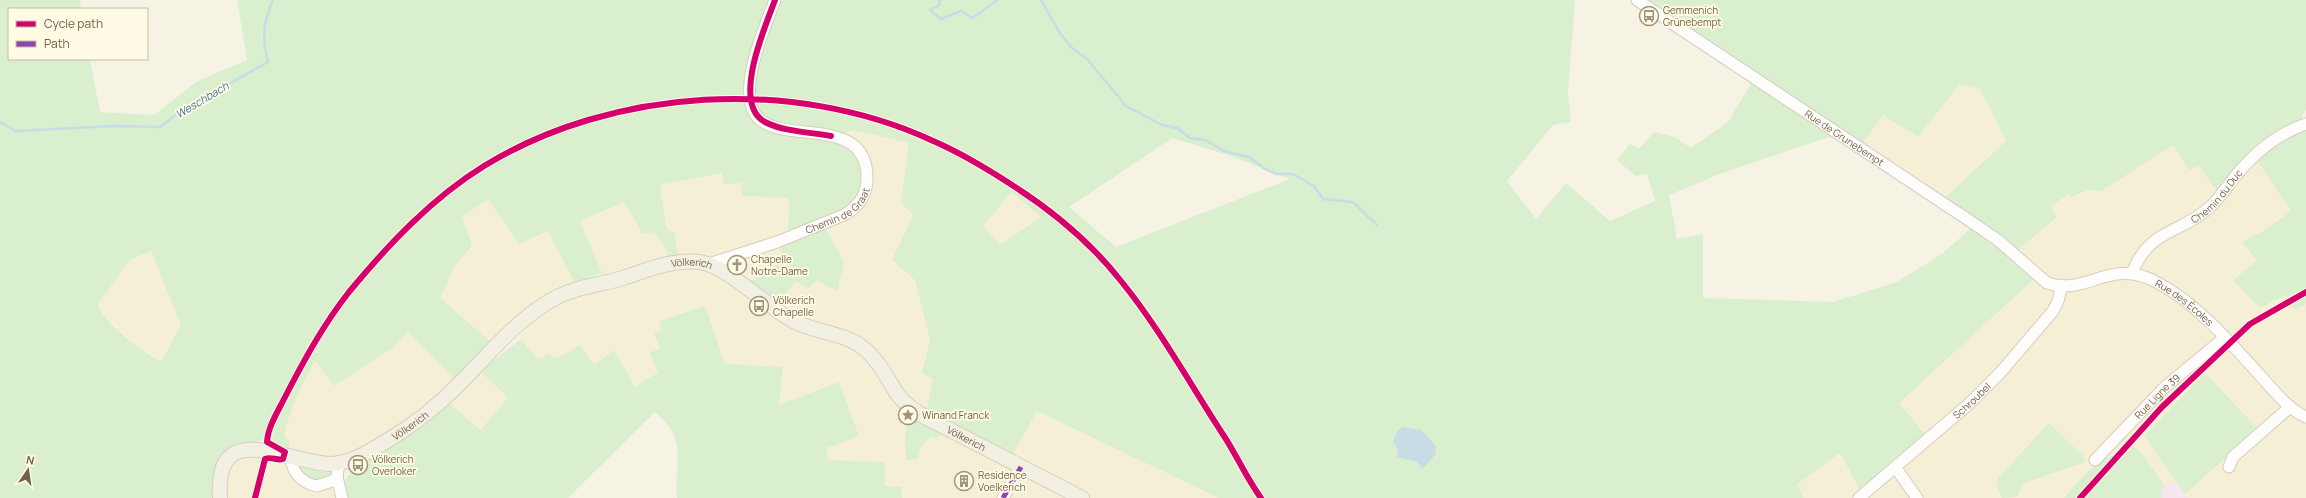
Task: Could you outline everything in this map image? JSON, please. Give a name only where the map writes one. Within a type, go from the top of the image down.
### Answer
[{"type":"main road","name":"Völkerich","points":[[220,498],[219,481],[225,462],[231,455],[248,449],[264,450],[338,470],[366,454],[430,411],[464,380],[513,328],[540,307],[558,296],[573,290],[612,282],[665,264],[684,261],[709,264],[722,271],[791,320],[804,326],[838,335],[855,342],[873,358],[896,393],[914,410],[1082,498]]},
{"type":"street","name":"Chemin de Graat","points":[[709,264],[777,242],[844,215],[854,209],[866,190],[867,170],[863,158],[857,149],[848,142],[831,136],[776,127],[758,118],[754,112],[751,92],[752,75],[775,0]]},
{"type":"street","name":"Rue de Grunebempt","points":[[1637,0],[1976,225],[1999,241],[2047,282]]},
{"type":"street","name":"Chemin du Duc","points":[[2132,273],[2140,255],[2148,245],[2202,213],[2213,204],[2244,166],[2260,150],[2285,133],[2306,124]]},
{"type":"street","name":"Rue des Écoles","points":[[2047,282],[2062,285],[2073,285],[2114,274],[2132,273],[2146,277],[2177,294],[2224,338],[2290,407],[2306,416]]},
{"type":"street","name":"Schroubel","points":[[1859,498],[1970,403],[2000,373],[2053,311],[2058,301],[2062,285]]},
{"type":"street","name":"Rue Ligne 39","points":[[2095,460],[2165,387],[2224,338]]},
{"type":"street","points":[[2229,467],[2232,457],[2290,407]]},
{"type":"street","name":"Völkerich","points":[[291,457],[294,472],[309,485],[317,486],[332,481],[338,470]]},
{"type":"street","points":[[1003,498],[1021,467]]},
{"type":"street","points":[[1895,467],[1917,498]]},
{"type":"street","points":[[338,470],[342,498]]},
{"type":"shaded area","points":[[1959,85],[1980,89],[2006,141],[1938,204],[1858,150],[1883,115],[1918,137]]},
{"type":"shaded area","points":[[849,130],[863,131],[891,140],[909,142],[901,203],[913,215],[892,260],[915,280],[930,340],[922,372],[933,379],[926,413],[1011,458],[1037,411],[1219,498],[902,498],[901,487],[885,486],[885,462],[828,460],[827,448],[839,382],[779,405],[783,367],[677,467],[678,445],[669,424],[655,412],[643,381],[636,388],[614,351],[594,365],[580,346],[558,358],[548,354],[538,359],[516,331],[492,343],[440,298],[455,266],[472,246],[462,217],[488,198],[519,244],[548,231],[574,282],[602,273],[580,221],[624,202],[643,234],[654,232],[666,249],[678,255],[674,232],[669,231],[666,226],[660,185],[722,173],[742,183],[742,196],[789,197],[785,259],[744,287],[817,280],[836,292],[844,262],[819,222],[839,143]]},
{"type":"shaded area","points":[[2173,145],[2186,166],[2199,166],[2221,200],[2256,159],[2291,211],[2263,231],[2242,242],[2257,261],[2233,280],[2260,308],[2285,295],[2294,310],[2306,304],[2306,498],[2102,498],[2126,451],[2101,461],[2091,468],[2064,498],[1803,498],[1797,484],[1840,453],[1860,490],[1926,434],[1899,403],[2035,278],[2012,255],[2051,206],[2069,194],[2091,189],[2096,191]]},
{"type":"shaded area","points":[[1012,192],[1041,216],[1001,244],[983,226]]},
{"type":"shaded area","points":[[151,251],[182,325],[163,361],[140,348],[121,332],[98,309],[98,304],[130,260]]},
{"type":"shaded area","points":[[408,332],[456,381],[394,432],[340,459],[288,452],[284,435],[287,422],[298,390],[315,360],[334,386],[392,348]]},
{"type":"shaded area","points":[[480,371],[508,398],[479,430],[450,405]]},
{"type":"shaded area","points":[[240,455],[285,460],[286,468],[291,478],[305,487],[336,483],[339,498],[228,498],[224,474]]},
{"type":"shaded area","points":[[2175,481],[2187,498],[2161,498],[2161,491],[2165,486]]},
{"type":"green space","points":[[0,0],[80,0],[81,8],[8,8],[8,60],[90,60],[100,112],[154,115],[198,81],[247,60],[237,0],[772,0],[748,92],[755,91],[757,65],[778,0],[1575,0],[1568,92],[1571,122],[1553,125],[1507,181],[1536,219],[1566,183],[1610,221],[1655,201],[1647,174],[1636,176],[1617,160],[1630,144],[1639,149],[1654,132],[1675,137],[1691,148],[1728,122],[1752,82],[1629,0],[2306,0],[2306,109],[2299,123],[2217,192],[2199,166],[2189,170],[2173,145],[2101,191],[2087,190],[2071,197],[2069,194],[2051,206],[2057,217],[2012,255],[2035,278],[1899,403],[1926,435],[1860,490],[1840,453],[1797,484],[1803,498],[1219,498],[1037,411],[1011,458],[926,413],[933,379],[922,373],[930,340],[915,280],[892,260],[913,215],[901,203],[909,142],[849,130],[839,143],[852,151],[860,161],[863,181],[859,195],[849,207],[819,222],[828,233],[844,262],[837,292],[817,280],[808,289],[796,281],[773,309],[744,287],[785,259],[775,240],[788,235],[789,198],[742,196],[741,183],[724,184],[722,173],[660,185],[666,226],[669,231],[674,231],[678,255],[667,257],[666,249],[654,232],[643,234],[624,202],[580,221],[602,273],[574,282],[548,231],[519,244],[488,199],[462,217],[472,246],[455,266],[440,298],[492,343],[456,381],[408,332],[392,348],[334,386],[315,360],[297,396],[284,435],[289,442],[288,452],[262,440],[235,448],[215,498],[0,498]],"holes":[[[1959,85],[1980,89],[2006,141],[1938,204],[1971,228],[1943,253],[1897,282],[1833,302],[1703,298],[1703,234],[1677,239],[1669,195],[1725,172],[1832,136],[1858,150],[1883,115],[1918,137]],[[1172,138],[1228,155],[1290,179],[1116,247],[1069,207]],[[1012,192],[1041,217],[1001,244],[983,226]],[[151,251],[181,325],[162,361],[155,358],[125,337],[107,319],[98,304],[130,260]]]},
{"type":"green space","points":[[2306,128],[2306,304],[2294,310],[2285,295],[2260,308],[2233,280],[2257,261],[2242,242],[2263,231],[2291,211],[2256,159]]},
{"type":"green space","points":[[705,306],[725,364],[783,367],[779,405],[839,382],[859,436],[827,448],[828,460],[885,462],[885,486],[901,487],[902,498],[677,498],[678,452],[676,442],[666,422],[655,412],[568,498],[347,498],[344,482],[349,474],[424,426],[450,404],[480,430],[508,398],[480,371],[521,339],[538,359],[548,354],[558,358],[580,345],[594,365],[614,350],[636,388],[643,381],[658,373],[650,353],[660,348],[654,334],[662,330],[659,321]]},
{"type":"green space","points":[[2205,373],[2258,429],[2185,494],[2144,436]]},
{"type":"green space","points":[[907,417],[916,418],[940,434],[936,440],[931,436],[924,444],[918,455],[919,459],[906,460],[905,441]]},
{"type":"green space","points":[[2049,423],[2084,457],[2085,462],[2022,484],[2018,496],[2002,498],[1997,486],[1998,478]]},
{"type":"green space","points":[[2132,444],[2143,455],[2165,486],[2161,491],[2161,498],[2064,498],[2094,466],[2103,459],[2125,450]]},
{"type":"green space","points":[[298,463],[333,469],[335,477],[315,483],[297,469]]},
{"type":"water","points":[[1402,427],[1421,430],[1436,446],[1435,455],[1422,469],[1417,462],[1397,457],[1398,450],[1393,442],[1396,433]]},
{"type":"waterway","name":"Weschbach","points":[[0,122],[16,131],[113,126],[160,127],[181,111],[268,62],[264,30],[273,0]]},
{"type":"waterway","points":[[940,0],[939,5],[930,10],[941,19],[961,11],[973,18],[997,0]]},
{"type":"waterway","points":[[1041,0],[1059,32],[1071,47],[1087,59],[1126,106],[1162,125],[1177,128],[1190,138],[1205,140],[1224,151],[1249,157],[1265,169],[1277,174],[1293,174],[1314,186],[1323,199],[1353,202],[1378,226]]},
{"type":"marked path","points":[[1003,498],[1021,467]]},
{"type":"cycle path","points":[[775,0],[758,46],[754,64],[751,83],[751,99],[755,113],[765,122],[780,128],[831,136]]},
{"type":"cycle path","points":[[255,498],[265,459],[283,459],[285,452],[267,442],[268,436],[271,425],[314,344],[349,292],[379,257],[412,223],[446,193],[484,166],[535,140],[589,120],[646,106],[704,100],[763,100],[822,106],[878,120],[931,140],[962,155],[992,172],[1027,195],[1071,228],[1109,267],[1135,299],[1174,357],[1261,498]]},
{"type":"cycle path","points":[[2080,498],[2162,407],[2250,324],[2306,292]]},
{"type":"place","name":"Gemmenich Grünebempt","points":[[1649,16]]},
{"type":"place","name":"Chapelle Notre-Dame","points":[[737,265]]},
{"type":"place","name":"Völkerich Chapelle","points":[[759,306]]},
{"type":"place","name":"Winand Franck","points":[[908,415]]},
{"type":"place","name":"Völkerich Overloker","points":[[358,465]]},
{"type":"place","name":"Residence Voelkerich","points":[[964,481]]}]
